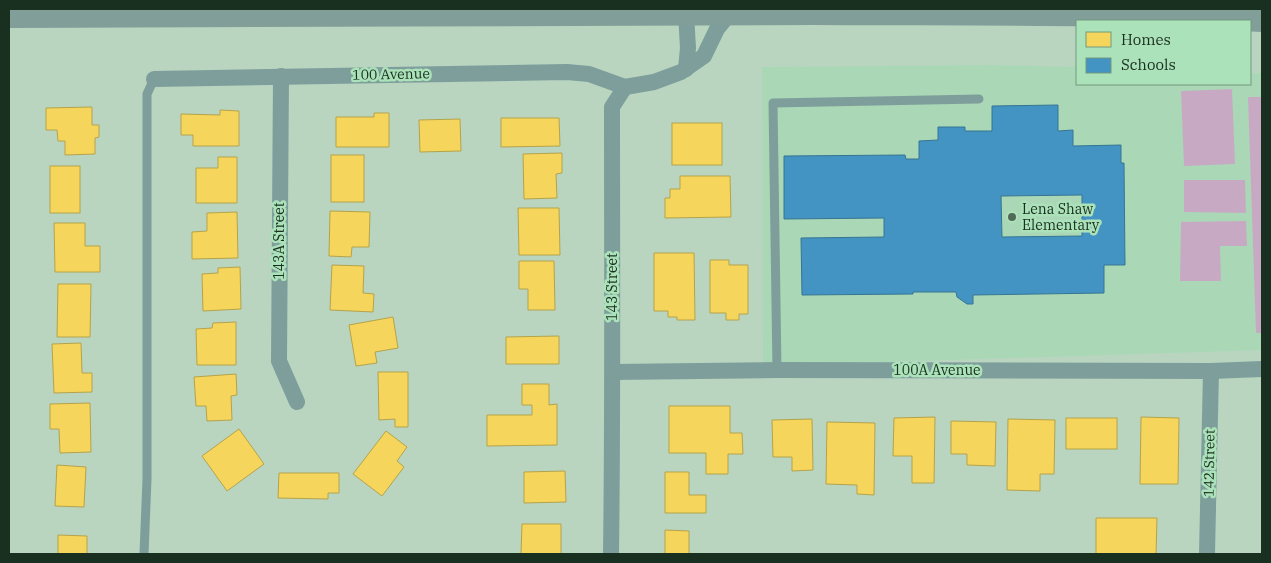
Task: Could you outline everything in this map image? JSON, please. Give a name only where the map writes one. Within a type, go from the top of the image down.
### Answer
[{"type":"main road","points":[[9,16],[687,11],[730,13],[1101,14],[1262,20]]},
{"type":"street","points":[[686,69],[688,48],[687,11]]},
{"type":"street","points":[[625,87],[654,82],[686,69],[704,56],[717,29],[730,13]]},
{"type":"street","name":"100 Avenue","points":[[154,79],[568,72],[589,74],[625,87]]},
{"type":"street","name":"143A Street","points":[[281,76],[278,361],[297,402]]},
{"type":"street","name":"143 Street","points":[[611,554],[613,372],[612,107],[625,87]]},
{"type":"street","name":"100A Avenue","points":[[613,372],[1262,370]]},
{"type":"street","name":"142 Street","points":[[1207,554],[1210,371]]},
{"type":"lane","points":[[144,554],[147,479],[147,94],[154,79]]},
{"type":"lane","points":[[777,370],[773,103],[979,99]]},
{"type":"shaded area","name":"Lena Shaw Elementary","points":[[991,65],[1076,67],[1076,85],[1251,85],[1251,73],[1262,73],[1262,350],[763,366],[762,67]]},
{"type":"shaded area","points":[[1232,89],[1235,164],[1184,166],[1181,91]]},
{"type":"shaded area","points":[[1248,97],[1262,97],[1262,333],[1256,333]]},
{"type":"shaded area","points":[[1184,180],[1245,180],[1246,213],[1184,212]]},
{"type":"shaded area","points":[[1246,221],[1247,246],[1220,246],[1221,281],[1180,281],[1181,222]]},
{"type":"building: Homes","points":[[92,107],[92,125],[99,125],[99,137],[95,138],[95,154],[65,155],[65,141],[58,141],[57,130],[46,130],[46,108]]},
{"type":"building: Homes","points":[[220,110],[239,111],[239,146],[193,146],[193,135],[181,135],[181,114],[220,115]]},
{"type":"building: Homes","points":[[374,113],[389,113],[389,147],[336,147],[336,117],[374,117]]},
{"type":"building: Homes","points":[[501,118],[559,118],[560,146],[501,147]]},
{"type":"building: Homes","points":[[460,119],[461,151],[420,152],[419,120]]},
{"type":"building: Homes","points":[[672,123],[722,123],[722,165],[672,165]]},
{"type":"building: Homes","points":[[562,153],[562,173],[556,174],[557,198],[524,199],[523,154]]},
{"type":"building: Homes","points":[[331,155],[364,155],[364,202],[331,202]]},
{"type":"building: Homes","points":[[218,157],[237,157],[237,203],[196,203],[196,168],[218,168]]},
{"type":"building: Homes","points":[[50,166],[80,166],[80,213],[50,213]]},
{"type":"building: Homes","points":[[680,176],[730,176],[731,217],[665,218],[665,198],[670,198],[670,189],[680,189]]},
{"type":"building: Homes","points":[[518,208],[559,208],[560,255],[519,255]]},
{"type":"building: Homes","points":[[330,211],[370,212],[369,247],[352,247],[351,257],[329,256]]},
{"type":"building: Homes","points":[[237,212],[238,258],[192,259],[192,232],[207,231],[207,213]]},
{"type":"building: Homes","points":[[54,223],[85,223],[85,246],[100,246],[100,272],[55,272]]},
{"type":"building: Homes","points":[[654,253],[694,253],[695,320],[677,320],[677,317],[668,317],[668,311],[654,311]]},
{"type":"building: Homes","points":[[710,260],[729,260],[729,265],[748,265],[748,314],[739,314],[739,320],[726,320],[726,313],[710,313]]},
{"type":"building: Homes","points":[[519,261],[554,261],[555,310],[528,310],[528,289],[519,289]]},
{"type":"building: Homes","points":[[332,265],[364,266],[363,293],[374,294],[373,312],[330,310]]},
{"type":"building: Homes","points":[[240,267],[241,309],[203,311],[202,274],[218,273],[218,268]]},
{"type":"building: Homes","points":[[58,284],[91,284],[90,337],[57,337]]},
{"type":"building: Homes","points":[[393,317],[398,348],[375,352],[377,363],[356,366],[349,325]]},
{"type":"building: Homes","points":[[236,322],[236,365],[197,365],[196,329],[212,328],[213,323]]},
{"type":"building: Homes","points":[[559,336],[559,364],[506,364],[506,337]]},
{"type":"building: Homes","points":[[81,343],[82,373],[92,373],[92,392],[54,393],[52,344]]},
{"type":"building: Homes","points":[[378,372],[408,372],[408,427],[395,427],[395,419],[379,420]]},
{"type":"building: Homes","points":[[236,374],[237,395],[231,396],[232,420],[207,421],[206,406],[196,406],[194,377]]},
{"type":"building: Homes","points":[[522,384],[549,384],[549,405],[557,404],[557,445],[487,446],[487,415],[532,415],[532,405],[522,405]]},
{"type":"building: Homes","points":[[90,403],[91,452],[60,453],[59,429],[50,429],[50,404]]},
{"type":"building: Homes","points":[[669,406],[730,406],[730,433],[742,433],[743,454],[728,454],[728,474],[706,474],[706,453],[669,453]]},
{"type":"building: Homes","points":[[935,417],[934,483],[912,483],[912,456],[893,456],[894,418]]},
{"type":"building: Homes","points":[[1141,417],[1179,418],[1178,484],[1140,484]]},
{"type":"building: Homes","points":[[1066,418],[1117,418],[1117,449],[1066,449]]},
{"type":"building: Homes","points":[[812,419],[813,470],[792,471],[792,457],[773,457],[772,420]]},
{"type":"building: Homes","points":[[1008,419],[1055,420],[1054,474],[1040,474],[1040,491],[1007,490]]},
{"type":"building: Homes","points":[[951,421],[996,422],[995,466],[967,465],[967,454],[951,454]]},
{"type":"building: Homes","points":[[827,422],[875,423],[874,495],[857,494],[857,485],[826,484]]},
{"type":"building: Homes","points":[[239,429],[264,464],[227,491],[202,456]]},
{"type":"building: Homes","points":[[386,431],[407,447],[397,461],[404,467],[382,496],[353,474]]},
{"type":"building: Homes","points":[[57,465],[86,467],[84,507],[55,506]]},
{"type":"building: Homes","points":[[565,471],[566,502],[524,503],[524,472]]},
{"type":"building: Homes","points":[[665,472],[689,472],[689,495],[706,495],[706,513],[665,513]]},
{"type":"building: Homes","points":[[279,473],[339,473],[339,493],[328,493],[328,499],[278,498]]},
{"type":"building: Homes","points":[[1096,518],[1157,518],[1156,554],[1096,554]]},
{"type":"building: Homes","points":[[522,524],[561,524],[561,554],[521,554]]},
{"type":"building: Homes","points":[[665,530],[689,531],[689,554],[665,554]]},
{"type":"building: Homes","points":[[58,535],[87,536],[87,554],[58,554]]},
{"type":"building: Schools","points":[[1058,105],[1058,131],[1073,130],[1073,146],[1121,145],[1121,163],[1124,163],[1125,265],[1104,265],[1104,293],[973,295],[973,304],[967,304],[957,297],[956,292],[802,295],[801,238],[884,237],[884,218],[784,219],[784,156],[905,155],[906,159],[919,159],[919,141],[938,140],[938,127],[965,127],[965,131],[992,131],[992,106]],"holes":[[[1082,195],[1082,236],[1002,237],[1001,196]]]},
{"type":"place","name":"Lena Shaw Elementary","points":[[1012,217]]}]
